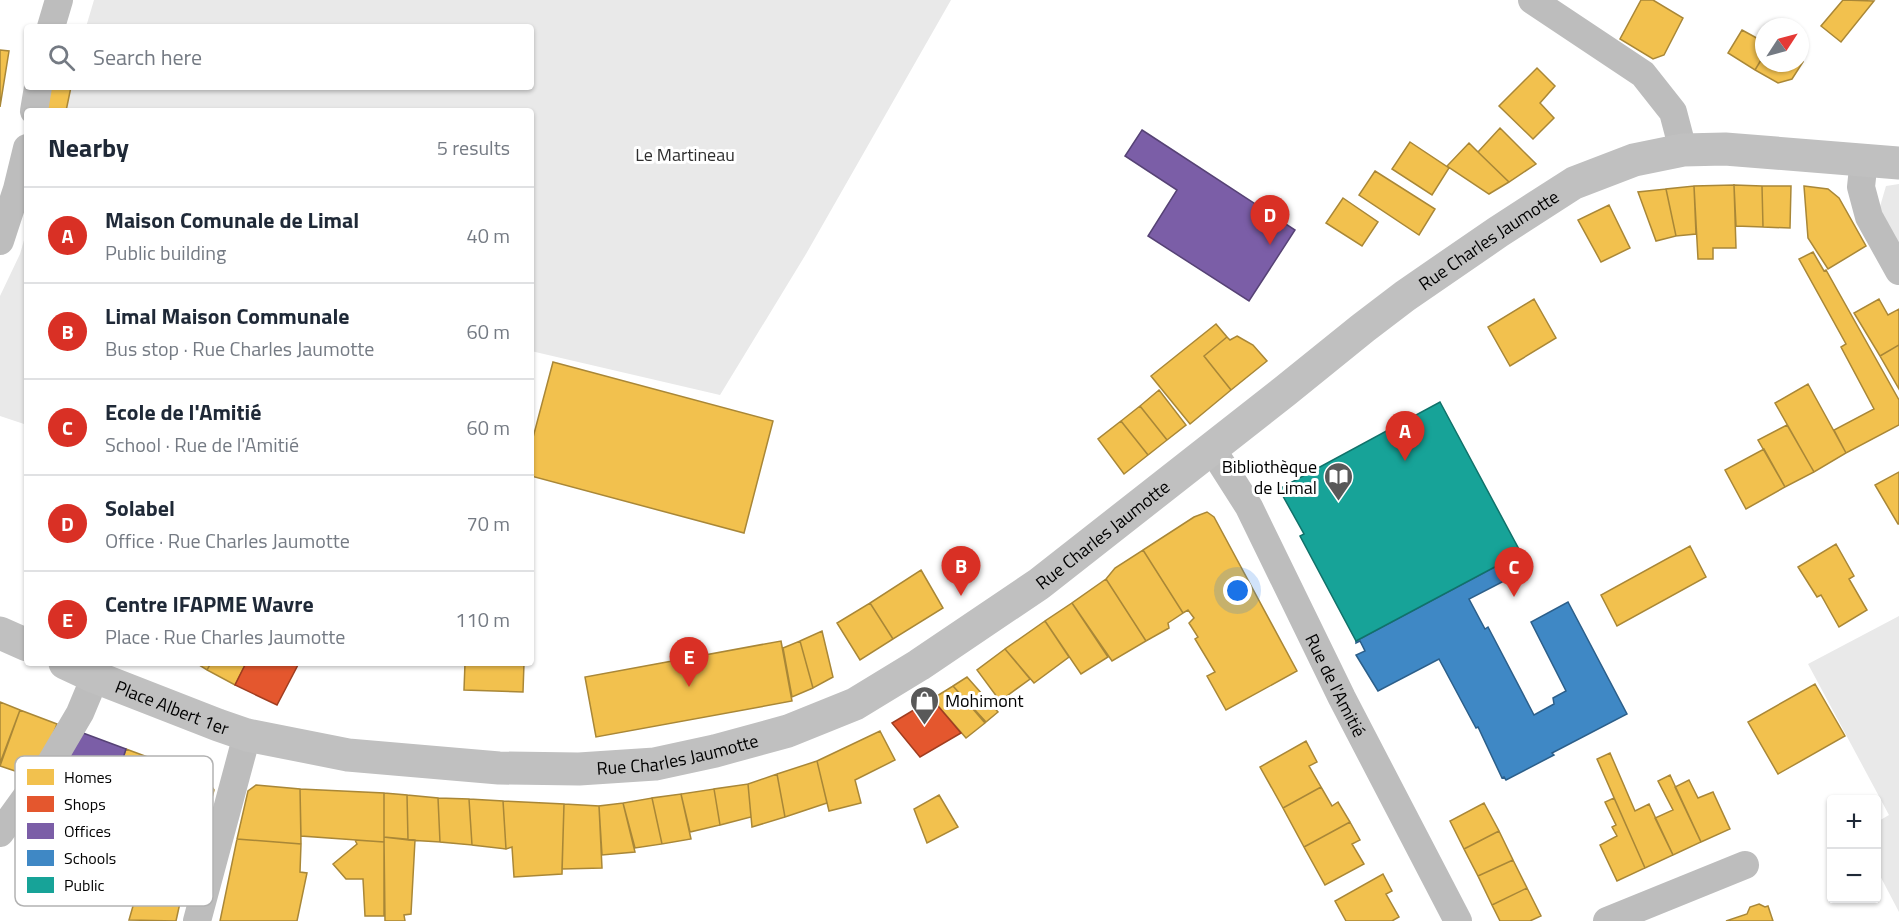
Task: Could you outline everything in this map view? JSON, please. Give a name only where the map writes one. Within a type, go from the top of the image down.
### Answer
[{"type":"main road","name":"Rue Charles Jaumotte","points":[[247,735],[348,755],[499,768],[579,769],[655,764],[715,751],[788,731],[855,705],[1039,584],[1405,296],[1574,183],[1634,160],[1683,150],[1725,148],[1899,162]]},
{"type":"main road","points":[[0,633],[24,644]]},
{"type":"main road","name":"Place Albert 1er","points":[[71,666],[247,735]]},
{"type":"street","points":[[52,24],[58,0]]},
{"type":"street","points":[[1532,0],[1643,74],[1673,112],[1683,150]]},
{"type":"street","points":[[34,108],[38,90]]},
{"type":"street","points":[[1864,159],[1861,187],[1869,218],[1899,271]]},
{"type":"street","points":[[0,242],[18,189],[24,162]]},
{"type":"street","name":"Rue de l'Amitié","points":[[1212,449],[1249,507],[1342,698],[1458,921]]},
{"type":"street","points":[[55,756],[80,714],[95,677]]},
{"type":"street","points":[[213,861],[247,735]]},
{"type":"street","points":[[0,833],[15,812]]},
{"type":"street","points":[[1607,921],[1745,865]]},
{"type":"street","points":[[197,921],[201,906]]},
{"type":"green space","name":"Le Martineau","points":[[94,0],[951,0],[806,254],[720,395],[534,352],[534,108],[63,108],[68,90],[534,90],[534,24],[87,24]]},
{"type":"green space","points":[[1899,184],[1899,245],[1879,210],[1886,186]]},
{"type":"green space","points":[[24,240],[24,424],[0,416],[0,296]]},
{"type":"green space","points":[[1899,616],[1899,912],[1881,878],[1881,820],[1889,815],[1881,800],[1881,795],[1878,795],[1808,664]]},
{"type":"building: Homes","points":[[1641,0],[1653,0],[1683,18],[1664,55],[1653,59],[1620,39]]},
{"type":"building: Homes","points":[[1843,0],[1874,1],[1841,42],[1821,26]]},
{"type":"building: Homes","points":[[1742,30],[1755,37],[1755,70],[1728,53]]},
{"type":"building: Homes","points":[[0,50],[9,51],[0,107]]},
{"type":"building: Homes","points":[[1537,68],[1555,86],[1540,103],[1554,118],[1533,139],[1499,106]]},
{"type":"building: Homes","points":[[1759,72],[1797,72],[1792,79],[1778,83]]},
{"type":"building: Homes","points":[[46,90],[70,90],[67,108],[42,108]]},
{"type":"building: Homes","points":[[1500,128],[1536,164],[1509,182],[1478,152]]},
{"type":"building: Homes","points":[[1410,142],[1449,168],[1432,195],[1392,169]]},
{"type":"building: Homes","points":[[1469,143],[1509,182],[1489,194],[1447,166]]},
{"type":"building: Homes","points":[[1375,171],[1435,209],[1419,235],[1359,195]]},
{"type":"building: Homes","points":[[1734,185],[1762,186],[1763,227],[1736,226]]},
{"type":"building: Homes","points":[[1734,185],[1736,248],[1713,248],[1713,259],[1698,259],[1694,186]]},
{"type":"building: Homes","points":[[1694,186],[1696,234],[1676,236],[1666,189]]},
{"type":"building: Homes","points":[[1762,186],[1791,186],[1790,228],[1763,227]]},
{"type":"building: Homes","points":[[1804,186],[1828,189],[1839,198],[1866,246],[1828,269],[1808,238]]},
{"type":"building: Homes","points":[[1666,189],[1676,236],[1656,241],[1638,192]]},
{"type":"building: Homes","points":[[1343,198],[1378,222],[1362,246],[1326,223]]},
{"type":"building: Homes","points":[[1609,205],[1630,248],[1601,262],[1578,220]]},
{"type":"building: Homes","points":[[1813,252],[1824,271],[1826,270],[1899,400],[1899,425],[1846,453],[1834,430],[1874,409],[1841,347],[1846,344],[1799,259]]},
{"type":"building: Homes","points":[[1534,299],[1556,338],[1510,366],[1488,327]]},
{"type":"building: Homes","points":[[1879,299],[1888,315],[1899,309],[1899,345],[1880,356],[1854,313]]},
{"type":"building: Homes","points":[[1216,324],[1227,337],[1204,356],[1231,390],[1190,424],[1151,376]]},
{"type":"building: Homes","points":[[1237,336],[1253,345],[1267,361],[1231,390],[1204,356],[1227,337],[1230,340]]},
{"type":"building: Homes","points":[[1899,345],[1899,389],[1880,356]]},
{"type":"building: Homes","points":[[553,362],[773,421],[744,533],[534,477],[534,434]]},
{"type":"building: Homes","points":[[1808,384],[1846,453],[1814,472],[1775,403]]},
{"type":"building: Homes","points":[[1159,390],[1186,425],[1167,440],[1140,406]]},
{"type":"building: Homes","points":[[1140,406],[1167,440],[1148,455],[1121,421]]},
{"type":"building: Homes","points":[[1121,421],[1148,455],[1124,474],[1098,439]]},
{"type":"building: Homes","points":[[1787,425],[1814,472],[1785,487],[1758,440]]},
{"type":"building: Homes","points":[[1764,449],[1785,487],[1746,509],[1725,470]]},
{"type":"building: Homes","points":[[1899,472],[1899,524],[1898,524],[1875,485]]},
{"type":"building: Homes","points":[[1207,512],[1214,517],[1297,671],[1226,710],[1207,676],[1215,672],[1195,639],[1198,637],[1189,623],[1194,618],[1188,610],[1183,613],[1143,550],[1194,517]]},
{"type":"building: Homes","points":[[1836,544],[1854,576],[1849,579],[1867,610],[1839,627],[1821,595],[1817,597],[1798,567]]},
{"type":"building: Homes","points":[[1690,546],[1706,577],[1617,626],[1601,595]]},
{"type":"building: Homes","points":[[1143,550],[1183,613],[1168,623],[1169,628],[1146,641],[1106,579],[1115,568]]},
{"type":"building: Homes","points":[[921,570],[943,608],[893,639],[870,603]]},
{"type":"building: Homes","points":[[1106,579],[1146,641],[1112,661],[1072,603]]},
{"type":"building: Homes","points":[[870,603],[893,639],[860,660],[837,623]]},
{"type":"building: Homes","points":[[1072,603],[1108,657],[1081,674],[1045,621]]},
{"type":"building: Homes","points":[[1045,621],[1069,657],[1034,683],[1005,649]]},
{"type":"building: Homes","points":[[822,631],[833,677],[813,688],[800,641]]},
{"type":"building: Homes","points":[[781,641],[792,701],[596,737],[585,677]]},
{"type":"building: Homes","points":[[800,641],[813,688],[792,697],[783,648]]},
{"type":"building: Homes","points":[[1005,649],[1030,679],[1000,701],[977,670]]},
{"type":"building: Homes","points":[[209,666],[244,666],[235,685],[207,670]]},
{"type":"building: Homes","points":[[465,666],[524,666],[523,692],[464,690]]},
{"type":"building: Homes","points":[[967,677],[998,712],[986,722],[953,686]]},
{"type":"building: Homes","points":[[1815,684],[1845,736],[1778,774],[1748,722]]},
{"type":"building: Homes","points":[[953,686],[985,723],[966,738],[932,699]]},
{"type":"building: Homes","points":[[0,702],[20,710],[0,763]]},
{"type":"building: Homes","points":[[20,710],[57,724],[45,756],[15,756],[15,771],[0,766]]},
{"type":"building: Homes","points":[[880,731],[895,760],[855,780],[861,803],[829,811],[817,761]]},
{"type":"building: Homes","points":[[1306,741],[1317,762],[1309,766],[1321,787],[1283,808],[1260,767]]},
{"type":"building: Homes","points":[[126,749],[145,756],[124,756]]},
{"type":"building: Homes","points":[[1610,753],[1635,811],[1649,804],[1673,855],[1645,868],[1597,759]]},
{"type":"building: Homes","points":[[817,761],[827,803],[785,817],[777,774]]},
{"type":"building: Homes","points":[[777,774],[785,817],[752,827],[748,784]]},
{"type":"building: Homes","points":[[1670,775],[1701,842],[1673,855],[1655,818],[1673,810],[1658,781]]},
{"type":"building: Homes","points":[[1689,780],[1698,798],[1713,792],[1730,829],[1701,842],[1675,787]]},
{"type":"building: Homes","points":[[748,784],[751,817],[720,825],[714,789]]},
{"type":"building: Homes","points":[[256,785],[300,789],[301,844],[237,839],[248,791]]},
{"type":"building: Homes","points":[[1321,787],[1332,806],[1338,802],[1350,822],[1304,847],[1283,808]]},
{"type":"building: Homes","points":[[300,789],[384,793],[384,842],[301,836]]},
{"type":"building: Homes","points":[[714,789],[720,825],[690,832],[681,794]]},
{"type":"building: Homes","points":[[384,793],[407,795],[408,840],[384,837]]},
{"type":"building: Homes","points":[[681,794],[691,839],[662,844],[652,798]]},
{"type":"building: Homes","points":[[407,795],[438,798],[440,842],[408,840]]},
{"type":"building: Homes","points":[[939,795],[958,827],[927,843],[914,809]]},
{"type":"building: Homes","points":[[438,798],[469,799],[472,845],[440,842]]},
{"type":"building: Homes","points":[[652,798],[662,844],[635,848],[623,803]]},
{"type":"building: Homes","points":[[1614,798],[1645,868],[1617,881],[1600,845],[1617,836],[1612,827],[1616,825],[1605,802]]},
{"type":"building: Homes","points":[[469,799],[503,801],[506,849],[472,845]]},
{"type":"building: Homes","points":[[503,801],[564,804],[562,874],[514,877],[512,847],[506,849]]},
{"type":"building: Homes","points":[[623,803],[635,852],[602,855],[599,806]]},
{"type":"building: Homes","points":[[1484,803],[1499,831],[1464,849],[1450,821]]},
{"type":"building: Homes","points":[[564,804],[599,806],[602,868],[562,869]]},
{"type":"building: Homes","points":[[1350,822],[1360,840],[1352,844],[1364,864],[1325,885],[1304,847]]},
{"type":"building: Homes","points":[[1499,831],[1513,860],[1478,876],[1464,849]]},
{"type":"building: Homes","points":[[384,837],[415,840],[411,914],[404,915],[405,921],[385,921]]},
{"type":"building: Homes","points":[[237,839],[301,844],[300,872],[307,873],[297,921],[220,921]]},
{"type":"building: Homes","points":[[355,840],[384,842],[384,916],[365,916],[363,879],[346,879],[333,864],[357,844]]},
{"type":"building: Homes","points":[[1513,860],[1527,888],[1492,905],[1478,876]]},
{"type":"building: Homes","points":[[1383,874],[1392,891],[1386,894],[1399,917],[1392,921],[1346,921],[1335,901]]},
{"type":"building: Homes","points":[[1527,888],[1541,916],[1530,921],[1500,921],[1492,905]]},
{"type":"building: Homes","points":[[1759,904],[1768,906],[1773,921],[1726,921],[1747,914],[1750,907]]},
{"type":"building: Homes","points":[[133,906],[179,906],[176,921],[129,920]]},
{"type":"building: Shops","points":[[244,666],[297,666],[277,705],[235,685]]},
{"type":"building: Shops","points":[[932,699],[961,733],[920,757],[892,723]]},
{"type":"building: Offices","points":[[1142,130],[1295,230],[1249,301],[1148,236],[1177,190],[1125,156]]},
{"type":"building: Offices","points":[[83,733],[126,749],[124,756],[68,756]]},
{"type":"building: Schools","points":[[1521,553],[1529,568],[1469,599],[1485,629],[1488,627],[1534,715],[1554,704],[1553,698],[1566,691],[1531,622],[1568,602],[1627,714],[1506,780],[1502,778],[1478,727],[1476,728],[1439,659],[1378,691],[1356,655],[1365,651],[1360,641],[1356,643],[1356,641]]},
{"type":"building: Public","points":[[1440,402],[1521,553],[1356,641],[1300,536],[1304,534],[1279,489]]},
{"type":"place","name":"Solabel","points":[[1270,245]]},
{"type":"place","name":"Maison Comunale de Limal","points":[[1405,461]]},
{"type":"place","name":"Bibliothèque de Limal","points":[[1338,502]]},
{"type":"place","name":"Limal Maison Communale","points":[[961,596]]},
{"type":"place","name":"Ecole de l'Amitié","points":[[1514,597]]},
{"type":"place","name":"Centre IFAPME Wavre","points":[[689,687]]},
{"type":"place","name":"Mohimont","points":[[924,726]]}]
